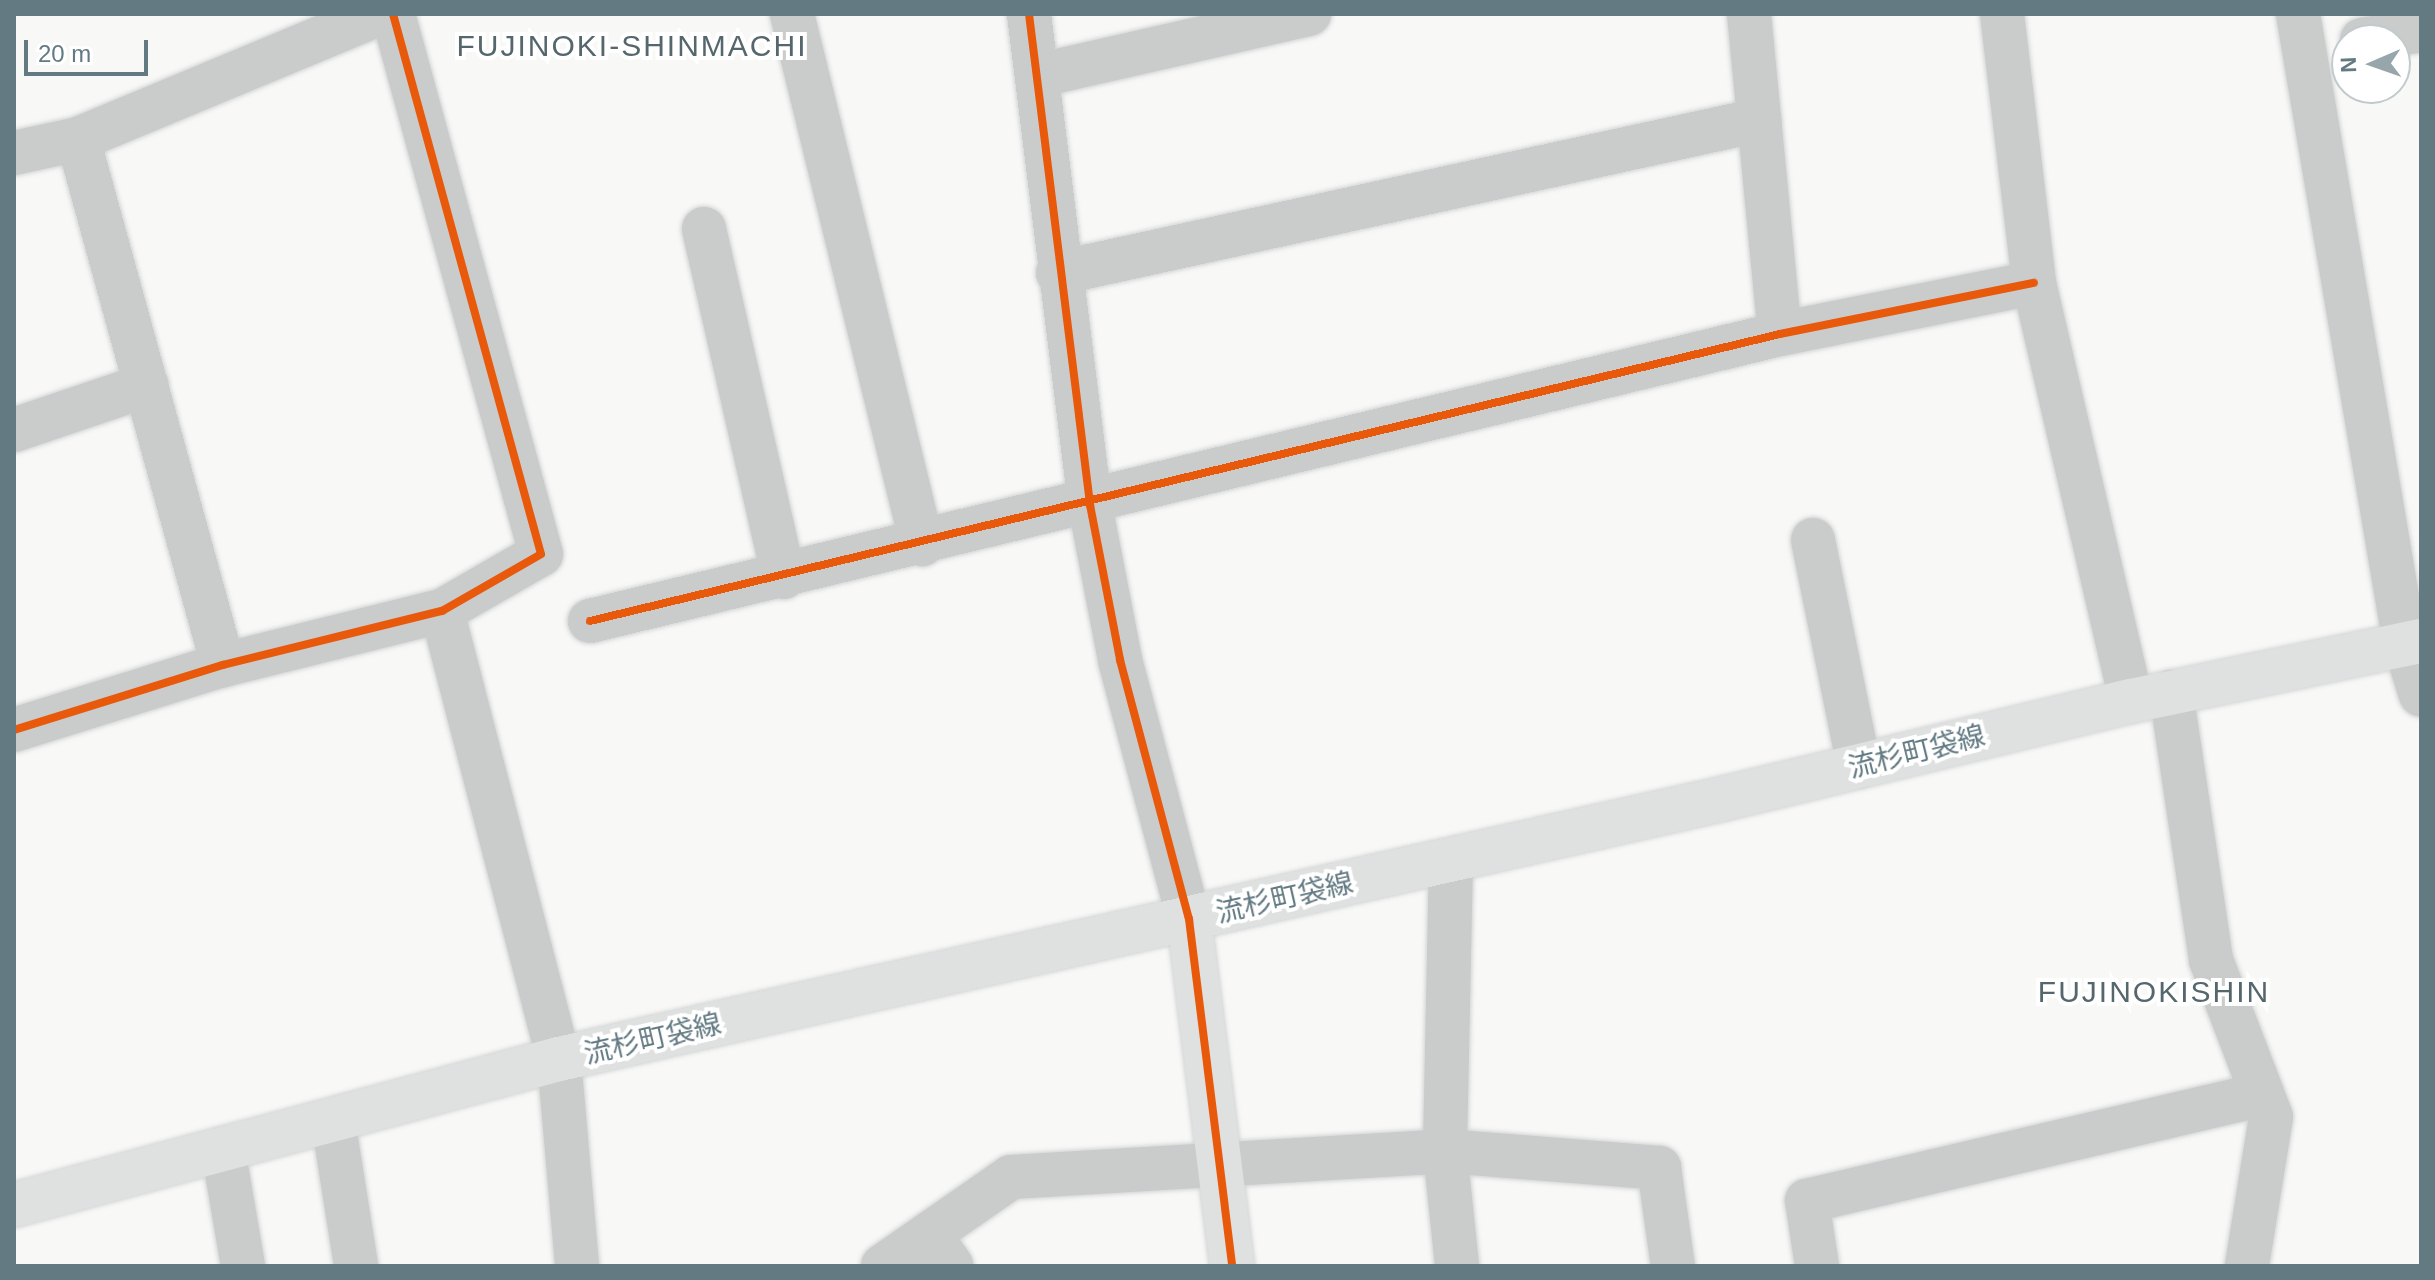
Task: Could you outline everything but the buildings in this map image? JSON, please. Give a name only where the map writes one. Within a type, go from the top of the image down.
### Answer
[{"type":"main road","name":"流杉町袋線","points":[[14,1205],[559,1059],[1451,860],[2151,696],[2413,642]]},
{"type":"main road","points":[[1189,919],[1224,1166],[1232,1266]]},
{"type":"street","points":[[14,153],[78,139],[378,14]]},
{"type":"street","points":[[14,730],[223,665],[442,611],[541,554],[393,14]]},
{"type":"street","points":[[792,14],[922,544]]},
{"type":"street","points":[[1029,14],[1040,75],[1058,273],[1090,505],[1120,660],[1189,919]]},
{"type":"street","points":[[1040,75],[1309,14]]},
{"type":"street","points":[[1749,14],[1780,334]]},
{"type":"street","points":[[2002,14],[2034,283],[2151,696],[2211,960],[2271,1117],[2247,1266]]},
{"type":"street","points":[[2331,39],[2300,32],[2421,695]]},
{"type":"street","points":[[1058,273],[1759,120]]},
{"type":"street","points":[[78,139],[223,665]]},
{"type":"street","points":[[704,229],[784,577]]},
{"type":"street","points":[[590,621],[1090,505],[1780,334],[2034,283]]},
{"type":"street","points":[[14,430],[147,385]]},
{"type":"street","points":[[1813,540],[1859,766]]},
{"type":"street","points":[[442,611],[559,1059],[577,1266]]},
{"type":"street","points":[[1451,860],[1445,1151],[1457,1266]]},
{"type":"street","points":[[1817,1266],[1807,1201],[2262,1094]]},
{"type":"street","points":[[333,1120],[356,1266]]},
{"type":"street","points":[[223,1149],[243,1266]]},
{"type":"street","points":[[883,1266],[940,1250],[1011,1177],[1445,1151],[1659,1168],[1673,1266]]},
{"type":"cycle path","points":[[14,730],[223,665],[442,611],[541,554],[393,14]]},
{"type":"cycle path","points":[[1029,14],[1090,505],[1120,660],[1189,919],[1232,1266]]},
{"type":"cycle path","points":[[590,621],[1780,334],[2034,283]]},
{"type":"district","name":"FUJINOKI-SHINMACHI","points":[[632,46]]},
{"type":"district","name":"FUJINOKISHIN","points":[[2154,992]]}]
